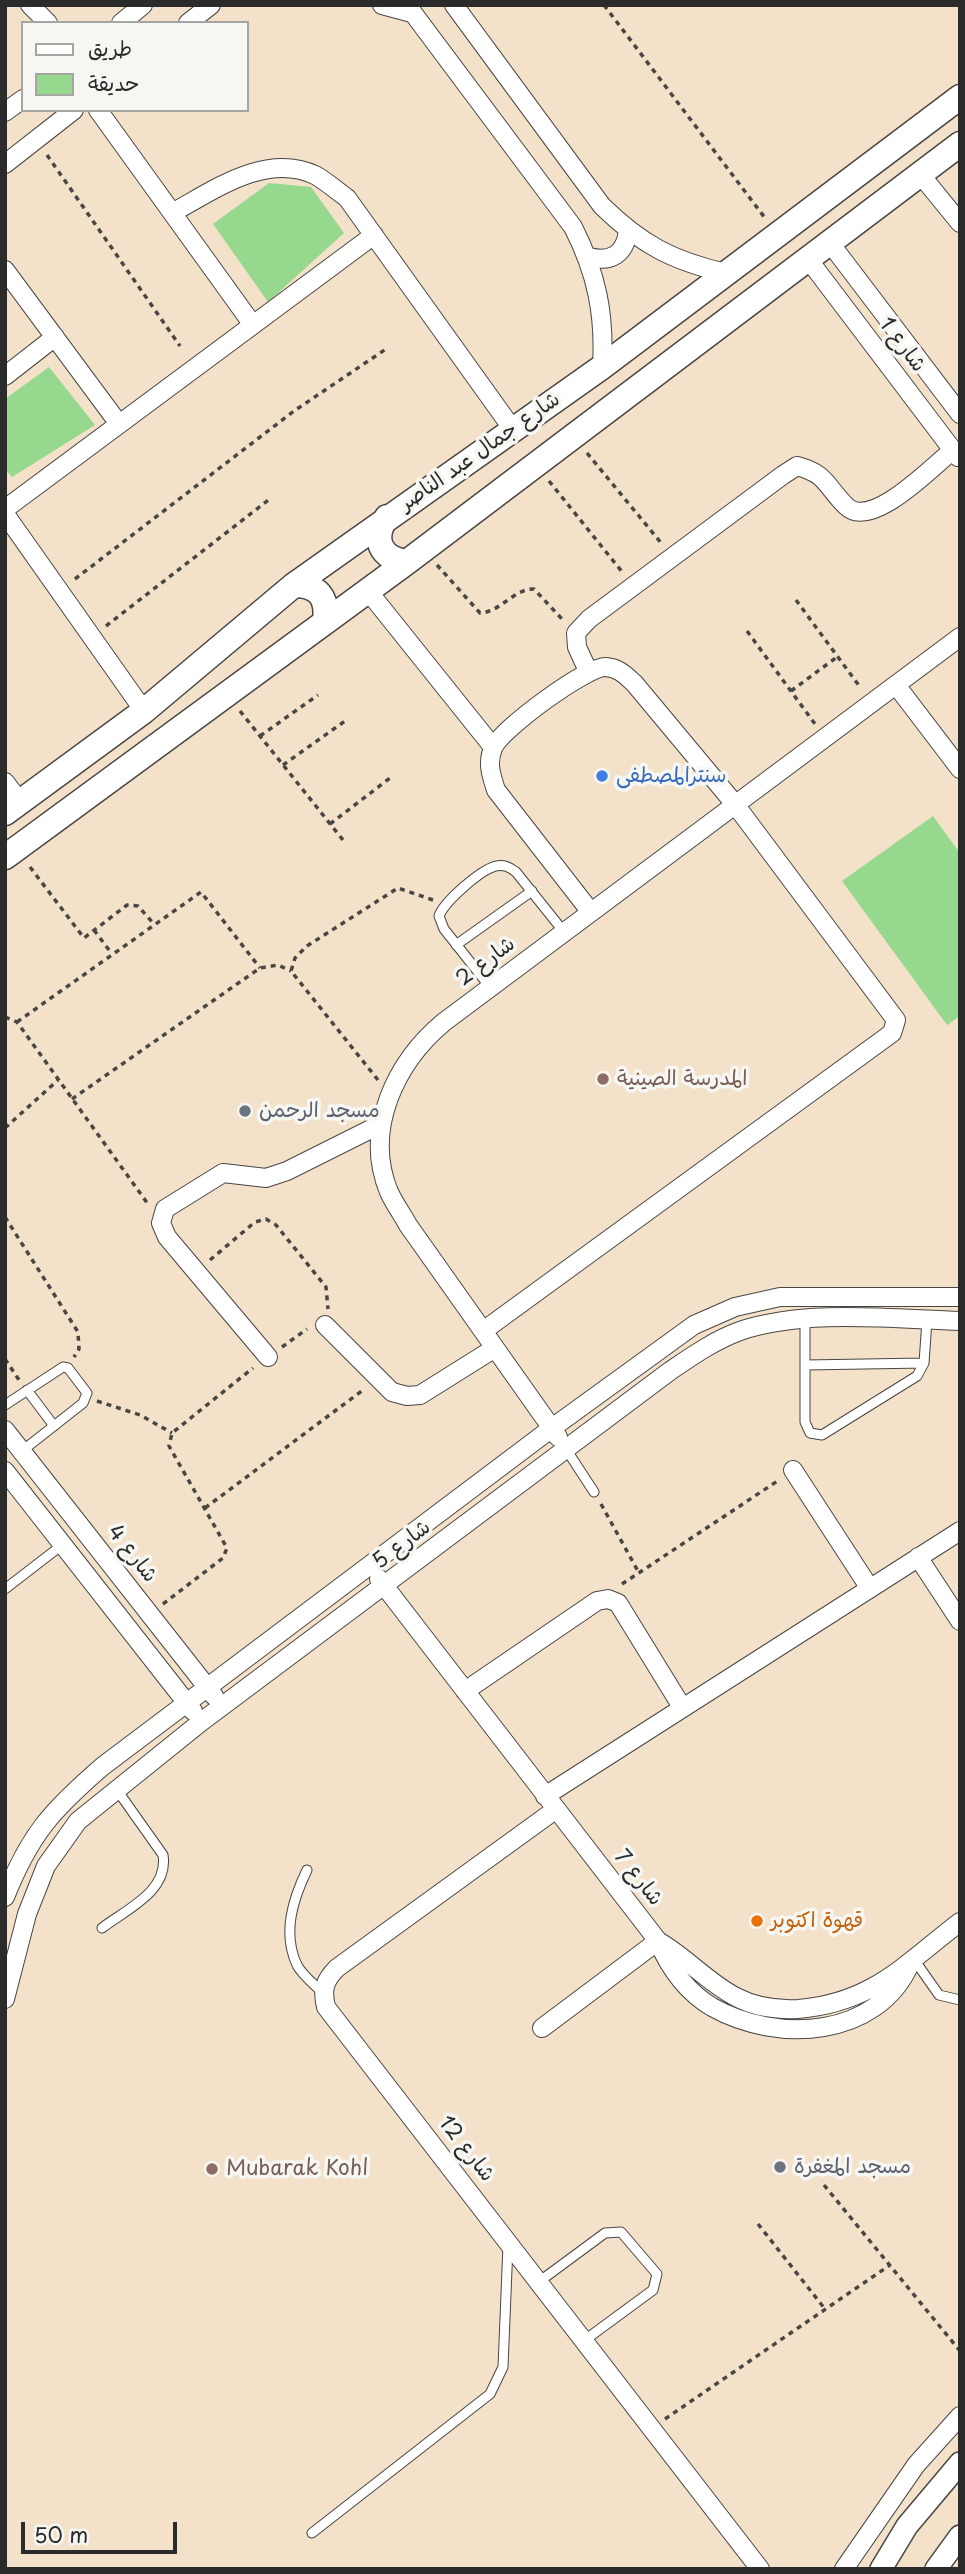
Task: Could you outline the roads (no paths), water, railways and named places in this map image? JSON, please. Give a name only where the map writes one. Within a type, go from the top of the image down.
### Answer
[{"type":"main road","name":"شارع جمال عبد الناصر","points":[[10,799],[144,711],[295,585],[387,517],[514,431],[960,97]]},
{"type":"main road","name":"شارع جمال عبد الناصر","points":[[11,853],[415,556],[960,144]]},
{"type":"main road","points":[[387,517],[380,527],[378,541],[383,553],[394,560],[415,556]]},
{"type":"main road","points":[[295,585],[309,585],[321,593],[327,606],[325,621]]},
{"type":"street","points":[[123,21],[143,5]]},
{"type":"street","points":[[191,21],[211,5]]},
{"type":"street","points":[[383,5],[410,9],[566,217],[589,257],[600,293],[604,330],[601,367]]},
{"type":"street","points":[[454,5],[602,206],[628,231],[657,251],[679,261],[726,273]]},
{"type":"street","points":[[5,113],[21,101]]},
{"type":"street","points":[[5,164],[71,112]]},
{"type":"street","points":[[99,112],[253,325]]},
{"type":"street","points":[[172,212],[236,178],[275,168],[314,175],[347,198],[514,431]]},
{"type":"street","points":[[920,174],[960,223]]},
{"type":"street","points":[[589,257],[611,258],[621,252],[628,231]]},
{"type":"street","points":[[5,509],[374,235]]},
{"type":"street","name":"شارع 1","points":[[830,243],[960,414]]},
{"type":"street","name":"شارع 1","points":[[808,259],[956,455]]},
{"type":"street","points":[[5,270],[119,424]]},
{"type":"street","points":[[5,376],[55,337]]},
{"type":"street","points":[[588,671],[577,647],[576,633],[589,619],[797,466],[817,471],[848,508],[865,513],[884,507],[956,455]]},
{"type":"street","points":[[5,514],[144,711]]},
{"type":"street","points":[[368,591],[493,747]]},
{"type":"street","name":"شارع 2","points":[[566,1448],[408,1225],[389,1191],[381,1154],[381,1124],[402,1067],[420,1042],[490,987],[960,637]]},
{"type":"street","points":[[483,1331],[892,1033],[896,1020],[734,803],[621,671],[604,666],[588,671],[506,730],[493,747],[489,768],[496,790],[590,911]]},
{"type":"street","points":[[896,685],[960,769]]},
{"type":"street","points":[[268,1357],[167,1237],[161,1223],[165,1209],[223,1173],[267,1178],[277,1175],[381,1124]]},
{"type":"street","name":"شارع 5","points":[[5,1897],[22,1854],[59,1804],[186,1703],[684,1332],[736,1307],[780,1297],[960,1297]]},
{"type":"street","name":"شارع 5","points":[[5,1999],[27,1914],[46,1866],[78,1821],[201,1722],[385,1587],[566,1448],[706,1347],[740,1331],[805,1319],[960,1321]]},
{"type":"street","points":[[325,1325],[392,1392],[407,1396],[420,1395],[495,1348]]},
{"type":"street","name":"شارع 4","points":[[5,1430],[223,1707]]},
{"type":"street","points":[[793,1470],[869,1587]]},
{"type":"street","points":[[5,1471],[201,1722]]},
{"type":"street","points":[[323,1993],[327,1979],[337,1969],[550,1803],[682,1707],[960,1531]]},
{"type":"street","points":[[918,1557],[960,1621]]},
{"type":"street","name":"شارع 7","points":[[370,1567],[658,1941],[726,1992],[756,2006],[777,2009],[824,2007],[845,2001],[869,1991],[890,1977],[960,1923]]},
{"type":"street","points":[[465,1691],[597,1601],[608,1599],[618,1603],[682,1707]]},
{"type":"street","points":[[542,2028],[658,1941],[682,1981],[713,2007],[754,2023],[797,2028],[839,2025],[884,2003],[901,1985],[913,1958]]},
{"type":"street","name":"شارع 12","points":[[323,1993],[326,2007],[760,2569]]},
{"type":"street","points":[[844,2569],[916,2465],[960,2416]]},
{"type":"street","points":[[881,2569],[907,2526],[960,2463]]},
{"type":"street","points":[[936,2569],[960,2536]]},
{"type":"lane","points":[[490,987],[456,945],[439,916],[443,904],[494,867],[506,866],[516,872],[564,932]]},
{"type":"lane","points":[[456,945],[532,891]]},
{"type":"lane","points":[[805,1319],[805,1422],[810,1433],[822,1435],[917,1376],[924,1363],[927,1320]]},
{"type":"lane","points":[[805,1365],[924,1363]]},
{"type":"lane","points":[[5,1405],[58,1368],[68,1368],[87,1392],[87,1397],[22,1451]]},
{"type":"lane","points":[[27,1390],[54,1426]]},
{"type":"lane","points":[[566,1448],[594,1492]]},
{"type":"lane","points":[[5,1589],[62,1545]]},
{"type":"lane","points":[[102,1928],[157,1887],[165,1866],[163,1855],[117,1790]]},
{"type":"lane","points":[[307,1870],[296,1893],[290,1917],[291,1942],[298,1966],[323,1993]]},
{"type":"lane","points":[[913,1958],[939,1995],[960,2000]]},
{"type":"lane","points":[[540,2281],[604,2233],[613,2232],[621,2232],[657,2274],[653,2290],[585,2340]]},
{"type":"lane","points":[[312,2533],[489,2394],[503,2367],[508,2240]]},
{"type":"place","name":"سنترالمصطفى","points":[[602,776]]},
{"type":"place","name":"المدرسة الصينية","points":[[603,1079]]},
{"type":"place","name":"مسجد الرحمن","points":[[245,1111]]},
{"type":"place","name":"قهوة اكتوبر","points":[[757,1921]]},
{"type":"place","name":"مسجد المغفرة","points":[[780,2167]]},
{"type":"place","name":"Mubarak Kohl","points":[[212,2169]]}]
